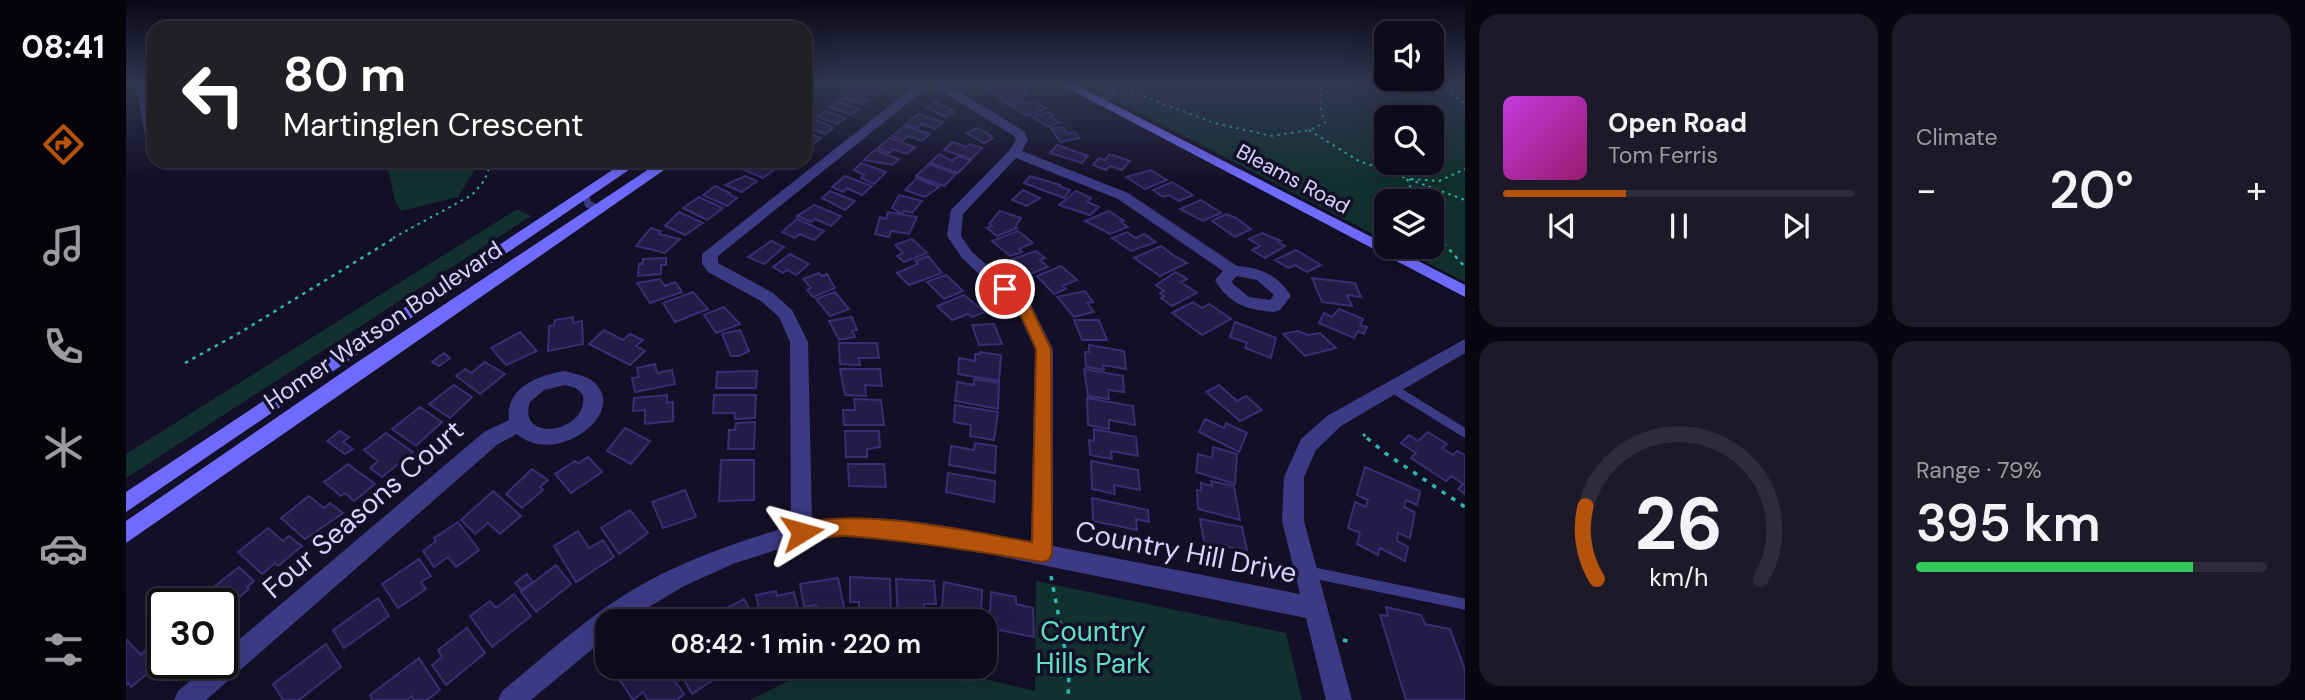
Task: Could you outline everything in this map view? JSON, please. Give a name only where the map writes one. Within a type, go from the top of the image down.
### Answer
[{"type":"main road","name":"Bleams Road","points":[[1126,116],[1465,292]]},
{"type":"main road","name":"Homer Watson Boulevard","points":[[126,503],[624,168]]},
{"type":"main road","name":"Homer Watson Boulevard","points":[[126,533],[387,351],[660,168]]},
{"type":"street","points":[[802,532],[799,342],[786,314],[766,297],[714,268],[710,264],[710,254],[884,116]]},
{"type":"street","points":[[990,116],[1020,134],[1022,140],[1014,153],[956,213],[954,236],[967,255],[1024,307],[1044,349],[1042,553]]},
{"type":"street","points":[[1014,153],[1123,196],[1233,271]]},
{"type":"street","points":[[1339,700],[1313,608],[1293,521],[1294,477],[1308,445],[1334,421],[1463,349]]},
{"type":"street","name":"Four Seasons Court","points":[[187,700],[491,438],[519,424]]},
{"type":"street","name":"Country Hill Drive","points":[[623,609],[676,578],[732,554],[802,532],[842,526],[922,533],[1042,553],[1313,608]]},
{"type":"street","name":"Country Hill Drive","points":[[511,700],[595,632]]},
{"type":"lane","points":[[585,194],[588,204],[598,209]]},
{"type":"lane","points":[[1392,388],[1465,433]]},
{"type":"lane","points":[[1305,571],[1465,604]]},
{"type":"path","points":[[1195,116],[1214,123],[1272,136],[1309,130],[1325,123],[1323,116]]},
{"type":"path","points":[[1309,130],[1357,160],[1465,200]]},
{"type":"path","points":[[186,363],[252,326],[416,224],[472,195],[484,181],[489,168]]},
{"type":"path","points":[[1407,179],[1439,181],[1465,169]]},
{"type":"path","points":[[1407,179],[1411,189]]},
{"type":"path","points":[[1444,243],[1465,267]]},
{"type":"path","points":[[1363,434],[1385,453],[1465,507]]},
{"type":"path","points":[[1042,553],[1054,582],[1058,622],[1069,671],[1068,700]]},
{"type":"path","points":[[1340,639],[1352,642]]},
{"type":"green space","points":[[1145,116],[1374,116],[1374,175],[1444,175],[1444,116],[1465,116],[1465,282],[1421,259],[1444,259],[1444,189],[1374,189],[1374,235]]},
{"type":"green space","points":[[388,168],[476,168],[458,197],[401,211],[395,201]]},
{"type":"green space","points":[[517,209],[531,216],[126,478],[126,454]]},
{"type":"green space","name":"Country Hills Park","points":[[1036,581],[1286,633],[1302,700],[750,700],[795,679],[985,679],[1035,691]]},
{"type":"building","points":[[838,116],[845,118],[837,124],[817,117]]},
{"type":"building","points":[[916,116],[943,122],[935,129],[922,124],[917,128],[906,124]]},
{"type":"building","points":[[1051,116],[1060,122],[1048,127],[1032,117]]},
{"type":"building","points":[[812,119],[833,128],[825,134],[812,129]]},
{"type":"building","points":[[905,126],[930,134],[922,141],[908,136],[903,140],[892,136]]},
{"type":"building","points":[[1063,127],[1067,133],[1075,132],[1079,138],[1060,142],[1051,128]]},
{"type":"building","points":[[977,128],[993,138],[984,143],[966,133]]},
{"type":"building","points":[[812,135],[821,138],[812,145]]},
{"type":"building","points":[[890,138],[915,147],[907,154],[893,149],[889,153],[878,148]]},
{"type":"building","points":[[952,142],[966,147],[970,144],[982,148],[971,159],[944,150]]},
{"type":"building","points":[[1057,145],[1088,156],[1082,163],[1050,153]]},
{"type":"building","points":[[875,150],[899,159],[892,165],[864,160]]},
{"type":"building","points":[[939,154],[952,161],[958,156],[971,160],[958,173],[930,163]]},
{"type":"building","points":[[1109,154],[1130,161],[1122,170],[1110,166],[1106,170],[1093,165],[1099,158],[1105,160]]},
{"type":"building","points":[[861,163],[886,172],[874,184],[861,178],[864,175],[854,170]]},
{"type":"building","points":[[929,164],[956,174],[944,186],[916,176]]},
{"type":"building","points":[[740,168],[777,168],[763,178]]},
{"type":"building","points":[[1151,170],[1167,180],[1145,189],[1126,177]]},
{"type":"building","points":[[745,176],[757,181],[742,192],[725,185]]},
{"type":"building","points":[[845,176],[872,186],[862,195],[847,188],[843,192],[832,187]]},
{"type":"building","points":[[1030,176],[1070,190],[1064,198],[1024,183]]},
{"type":"building","points":[[917,178],[939,187],[925,197],[905,190]]},
{"type":"building","points":[[1172,182],[1193,195],[1179,201],[1169,195],[1163,197],[1153,190]]},
{"type":"building","points":[[715,186],[737,198],[727,206],[703,195]]},
{"type":"building","points":[[1023,190],[1040,198],[1027,206],[1012,200]]},
{"type":"building","points":[[830,191],[855,201],[845,210],[822,198]]},
{"type":"building","points":[[1076,191],[1091,198],[1087,202],[1099,207],[1090,215],[1059,205]]},
{"type":"building","points":[[899,195],[922,201],[912,213],[904,211],[902,214],[892,208]]},
{"type":"building","points":[[699,197],[723,208],[707,220],[683,208]]},
{"type":"building","points":[[1201,200],[1221,213],[1203,221],[1180,209]]},
{"type":"building","points":[[814,205],[841,216],[831,226],[815,219],[811,222],[797,216]]},
{"type":"building","points":[[1000,211],[1021,218],[1015,227],[1017,228],[997,236],[987,228],[992,226],[989,224]]},
{"type":"building","points":[[1109,211],[1128,227],[1110,234],[1085,221]]},
{"type":"building","points":[[679,212],[703,223],[685,235],[665,226]]},
{"type":"building","points":[[888,212],[917,217],[909,234],[891,231],[889,237],[875,234],[880,217],[886,219]]},
{"type":"building","points":[[1226,214],[1251,229],[1235,237],[1212,221]]},
{"type":"building","points":[[797,219],[824,231],[814,240],[800,234],[795,238],[782,232]]},
{"type":"building","points":[[651,228],[661,231],[659,234],[680,239],[665,253],[636,246]]},
{"type":"building","points":[[1018,231],[1033,243],[1019,249],[1022,252],[1010,256],[992,241]]},
{"type":"building","points":[[1127,232],[1136,238],[1144,234],[1156,242],[1131,251],[1112,238]]},
{"type":"building","points":[[1262,233],[1281,241],[1278,242],[1285,246],[1265,258],[1252,250],[1260,246],[1249,239]]},
{"type":"building","points":[[912,239],[927,253],[904,262],[897,256],[903,253],[895,245]]},
{"type":"building","points":[[771,241],[784,247],[764,264],[748,257]]},
{"type":"building","points":[[1161,246],[1187,263],[1160,276],[1134,258]]},
{"type":"building","points":[[1296,250],[1321,265],[1307,272],[1295,265],[1289,268],[1275,260]]},
{"type":"building","points":[[1036,251],[1045,258],[1040,260],[1048,267],[1030,274],[1013,259]]},
{"type":"building","points":[[790,254],[809,264],[796,275],[787,270],[783,273],[773,267]]},
{"type":"building","points":[[928,256],[942,273],[909,285],[897,273],[918,264],[915,261]]},
{"type":"building","points":[[666,258],[666,265],[661,265],[661,274],[638,276],[639,264],[642,264],[643,259]]},
{"type":"building","points":[[1061,266],[1077,280],[1062,286],[1066,289],[1054,294],[1037,276]]},
{"type":"building","points":[[1176,272],[1187,279],[1181,282],[1197,293],[1172,306],[1161,298],[1164,296],[1160,293],[1164,291],[1156,285]]},
{"type":"building","points":[[819,273],[822,276],[827,274],[835,288],[813,297],[807,290],[811,288],[803,279]]},
{"type":"building","points":[[946,275],[963,291],[944,299],[927,282]]},
{"type":"building","points":[[1312,278],[1355,283],[1361,297],[1347,295],[1352,306],[1322,302]]},
{"type":"building","points":[[660,279],[665,286],[675,282],[682,292],[650,303],[637,283]]},
{"type":"building","points":[[1085,291],[1093,302],[1087,303],[1094,312],[1074,317],[1057,297]]},
{"type":"building","points":[[693,292],[708,309],[675,322],[663,303]]},
{"type":"building","points":[[835,292],[849,309],[830,316],[816,299]]},
{"type":"building","points":[[964,295],[985,312],[952,320],[937,306]]},
{"type":"building","points":[[1193,302],[1202,308],[1209,304],[1231,319],[1202,335],[1172,313]]},
{"type":"building","points":[[724,307],[740,324],[716,333],[704,315]]},
{"type":"building","points":[[1339,309],[1363,319],[1360,325],[1367,327],[1364,334],[1358,331],[1354,338],[1319,323],[1324,313],[1332,317]]},
{"type":"building","points":[[573,317],[573,323],[582,321],[583,344],[548,351],[549,326],[554,325],[555,320]]},
{"type":"building","points":[[852,317],[857,330],[852,331],[855,337],[839,340],[829,321]]},
{"type":"building","points":[[1074,320],[1099,320],[1107,340],[1082,340]]},
{"type":"building","points":[[1235,322],[1276,338],[1271,358],[1245,348],[1247,343],[1230,337]]},
{"type":"building","points":[[994,324],[1002,344],[979,345],[972,325]]},
{"type":"building","points":[[604,330],[623,340],[630,334],[643,340],[636,346],[645,351],[630,365],[589,344]]},
{"type":"building","points":[[740,330],[749,351],[739,356],[731,356],[722,334]]},
{"type":"building","points":[[1298,331],[1308,335],[1320,333],[1336,348],[1305,356],[1283,334]]},
{"type":"building","points":[[520,332],[537,351],[506,365],[491,348]]},
{"type":"building","points":[[839,343],[877,343],[879,358],[859,358],[860,365],[840,364]]},
{"type":"building","points":[[1089,345],[1124,351],[1126,369],[1103,365],[1104,370],[1086,367],[1085,352],[1089,352]]},
{"type":"building","points":[[980,352],[1001,355],[999,381],[958,374],[959,358],[975,361],[975,354]]},
{"type":"building","points":[[444,353],[450,358],[439,366],[432,362]]},
{"type":"building","points":[[485,362],[505,374],[480,394],[456,376],[465,369],[471,373]]},
{"type":"building","points":[[655,364],[657,373],[672,370],[675,384],[635,392],[632,378],[639,377],[637,368]]},
{"type":"building","points":[[840,369],[880,369],[882,386],[865,385],[866,396],[845,395]]},
{"type":"building","points":[[1084,369],[1123,376],[1124,392],[1108,390],[1109,399],[1088,396]]},
{"type":"building","points":[[757,371],[756,388],[716,388],[717,372]]},
{"type":"building","points":[[974,379],[999,383],[998,409],[955,401],[957,382],[974,385]]},
{"type":"building","points":[[454,385],[472,397],[450,418],[429,404]]},
{"type":"building","points":[[1219,385],[1237,401],[1246,396],[1262,410],[1240,421],[1206,392]]},
{"type":"building","points":[[667,395],[667,403],[673,402],[673,421],[645,424],[645,410],[633,411],[634,398]]},
{"type":"building","points":[[714,395],[756,395],[755,418],[735,419],[735,413],[713,413]]},
{"type":"building","points":[[1087,398],[1133,406],[1135,425],[1109,420],[1109,429],[1088,425]]},
{"type":"building","points":[[854,399],[881,400],[884,425],[844,425],[843,410],[855,410]]},
{"type":"building","points":[[955,405],[998,412],[994,440],[970,436],[971,425],[954,422]]},
{"type":"building","points":[[420,407],[442,422],[416,446],[392,429]]},
{"type":"building","points":[[1205,419],[1224,428],[1226,423],[1247,433],[1239,452],[1199,432]]},
{"type":"building","points":[[755,422],[754,449],[728,449],[729,430],[735,430],[736,423]]},
{"type":"building","points":[[625,428],[650,441],[631,464],[607,451]]},
{"type":"building","points":[[1094,429],[1136,437],[1138,456],[1111,451],[1112,459],[1090,455],[1089,440],[1094,441]]},
{"type":"building","points":[[340,431],[349,437],[343,442],[353,449],[345,454],[327,441]]},
{"type":"building","points":[[845,431],[879,431],[880,447],[867,449],[867,457],[846,457]]},
{"type":"building","points":[[1428,432],[1447,444],[1442,448],[1453,455],[1457,451],[1465,455],[1465,494],[1458,489],[1463,484],[1451,476],[1446,481],[1411,458],[1416,453],[1401,443],[1409,435],[1418,441]]},
{"type":"building","points":[[386,433],[413,452],[382,477],[370,468],[378,461],[364,450]]},
{"type":"building","points":[[975,443],[996,446],[995,473],[949,465],[951,446],[974,450]]},
{"type":"building","points":[[1213,447],[1237,454],[1235,484],[1196,472],[1198,454],[1212,458]]},
{"type":"building","points":[[588,457],[602,472],[571,493],[555,474],[575,461],[578,463]]},
{"type":"building","points":[[721,460],[754,460],[754,500],[719,501]]},
{"type":"building","points":[[1091,461],[1138,470],[1140,490],[1114,485],[1115,494],[1092,489]]},
{"type":"building","points":[[348,464],[375,484],[354,501],[345,493],[341,496],[324,482]]},
{"type":"building","points":[[848,464],[884,464],[886,487],[849,486]]},
{"type":"building","points":[[1365,467],[1420,491],[1417,505],[1406,500],[1404,507],[1415,512],[1410,538],[1398,533],[1397,541],[1408,547],[1405,561],[1380,548],[1378,555],[1357,544],[1360,533],[1348,528],[1355,502],[1366,507],[1368,500],[1357,495]]},
{"type":"building","points":[[532,469],[548,480],[540,487],[543,490],[522,508],[506,494]]},
{"type":"building","points":[[948,473],[995,481],[994,502],[946,492]]},
{"type":"building","points":[[1211,481],[1234,486],[1240,520],[1198,509],[1197,490],[1201,491],[1201,483],[1212,486]]},
{"type":"building","points":[[685,490],[696,517],[663,528],[652,502]]},
{"type":"building","points":[[493,491],[521,516],[500,534],[488,523],[475,534],[461,520]]},
{"type":"building","points":[[309,496],[324,508],[330,503],[343,513],[305,539],[281,518]]},
{"type":"building","points":[[1092,498],[1148,510],[1149,522],[1136,519],[1137,530],[1093,521]]},
{"type":"building","points":[[630,510],[648,533],[619,554],[601,528]]},
{"type":"building","points":[[1200,519],[1242,527],[1247,551],[1204,542]]},
{"type":"building","points":[[458,522],[479,550],[456,567],[448,557],[434,567],[423,551],[436,541],[434,538]]},
{"type":"building","points":[[268,528],[283,541],[289,536],[302,546],[278,566],[275,563],[262,574],[238,552]]},
{"type":"building","points":[[578,531],[589,548],[603,540],[614,557],[576,582],[554,546]]},
{"type":"building","points":[[419,559],[431,576],[421,582],[426,589],[398,608],[382,584]]},
{"type":"building","points":[[556,565],[571,584],[536,612],[521,592]]},
{"type":"building","points":[[239,567],[254,581],[238,598],[238,588],[212,588]]},
{"type":"building","points":[[527,574],[533,582],[521,590],[515,583]]},
{"type":"building","points":[[850,577],[890,579],[891,609],[859,609],[859,602],[850,602]]},
{"type":"building","points":[[838,578],[844,609],[817,609],[816,605],[804,607],[800,584]]},
{"type":"building","points":[[896,579],[934,581],[936,604],[924,604],[924,609],[897,609]]},
{"type":"building","points":[[944,582],[982,590],[981,609],[942,609]]},
{"type":"building","points":[[776,591],[777,596],[794,592],[798,609],[759,609],[756,595]]},
{"type":"building","points":[[991,592],[1016,597],[1016,604],[1033,608],[1034,637],[997,630],[997,609],[990,609]]},
{"type":"building","points":[[514,594],[531,616],[492,647],[470,616],[490,601],[496,608]]},
{"type":"building","points":[[378,598],[389,616],[344,648],[333,630]]},
{"type":"building","points":[[744,599],[749,609],[725,609]]},
{"type":"building","points":[[1386,607],[1421,615],[1425,624],[1450,629],[1465,670],[1465,700],[1406,700],[1380,615],[1388,616]]},
{"type":"building","points":[[467,628],[485,653],[446,685],[432,665],[442,657],[438,650]]},
{"type":"building","points":[[126,639],[141,655],[147,649],[147,674],[131,687],[128,683],[126,685]]},
{"type":"building","points":[[326,644],[341,667],[299,700],[283,700],[273,684]]},
{"type":"building","points":[[419,658],[440,690],[427,700],[414,700],[412,696],[407,700],[372,700],[370,695]]},
{"type":"building","points":[[619,679],[673,679],[684,694],[677,700],[648,700],[643,692],[633,700]]},
{"type":"building","points":[[684,679],[714,679],[692,694]]},
{"type":"route","points":[[802,532],[842,526],[948,536],[1042,553],[1044,349],[1024,307],[1005,289]]}]
